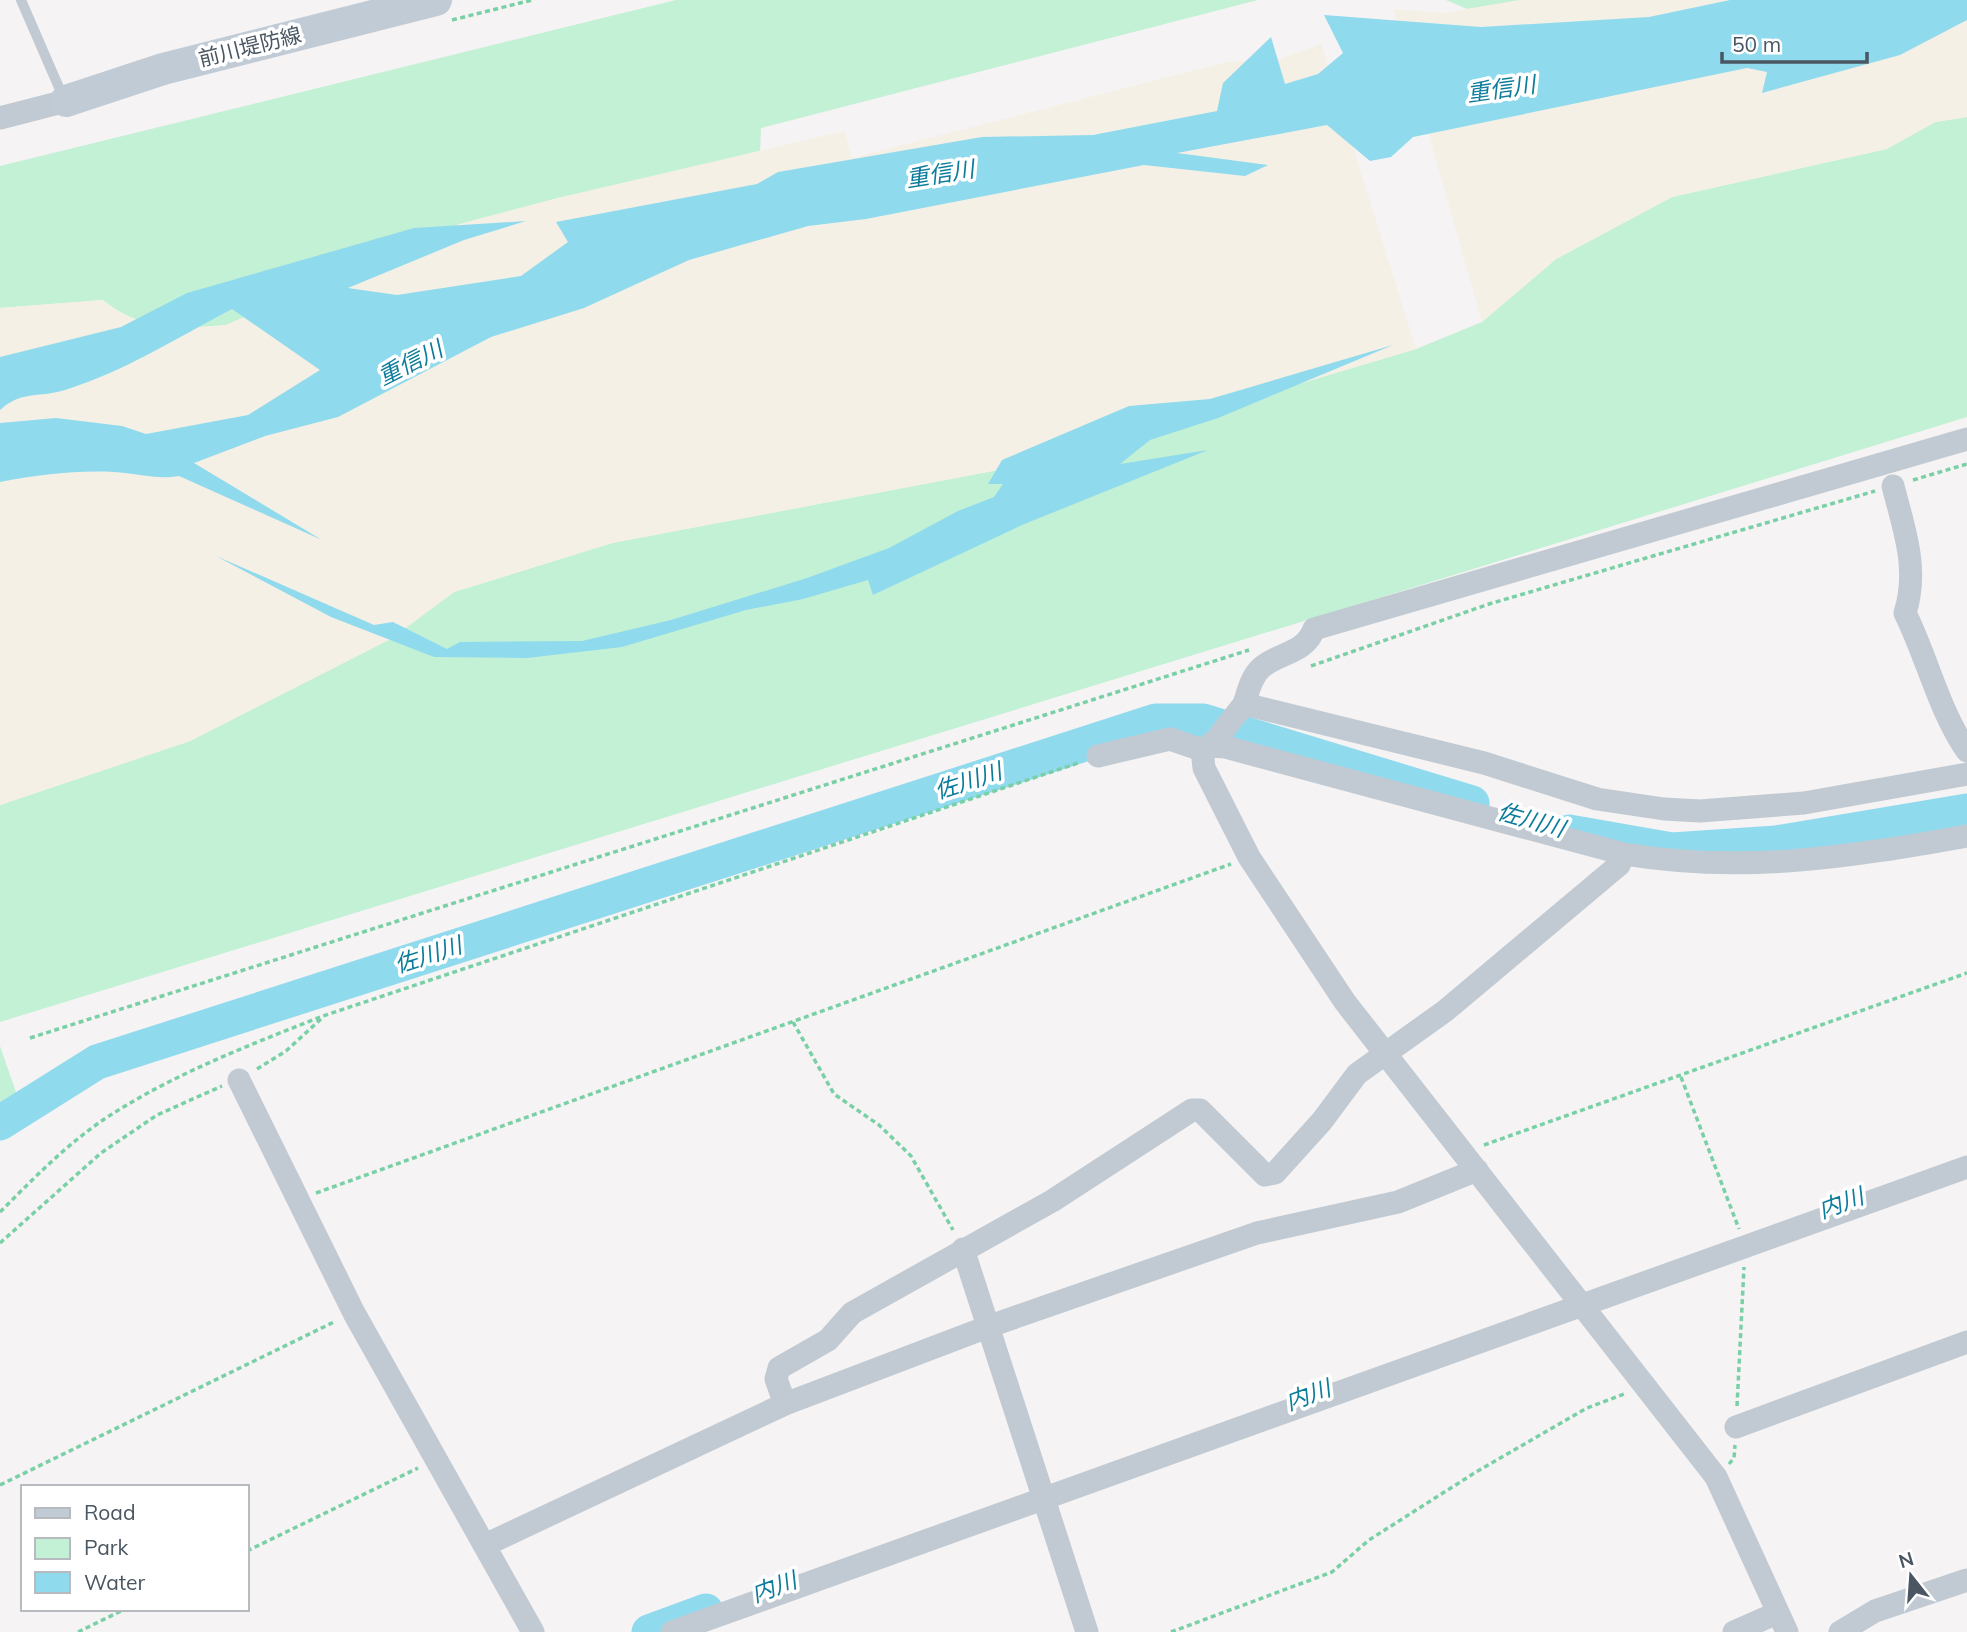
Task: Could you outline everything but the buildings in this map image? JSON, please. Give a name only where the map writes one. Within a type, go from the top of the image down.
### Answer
[{"type":"street","name":"前川堤防線","points":[[66,101],[163,69],[436,0]]},
{"type":"street","points":[[0,118],[66,101]]},
{"type":"street","points":[[1734,1632],[1782,1623],[1716,1477],[1383,1055],[1249,857],[1204,768],[1210,746],[1242,708],[1253,678],[1261,668],[1297,650],[1310,640],[1314,629],[1967,439]]},
{"type":"street","points":[[1893,486],[1912,564],[1913,588],[1905,613],[1925,652],[1954,732],[1967,751]]},
{"type":"street","points":[[1242,708],[1484,763],[1597,799],[1664,809],[1700,811],[1804,803],[1967,774]]},
{"type":"street","points":[[1098,756],[1170,739],[1226,747],[1624,854],[1717,865],[1862,855],[1967,836]]},
{"type":"street","points":[[785,1404],[776,1379],[779,1368],[828,1340],[852,1313],[1052,1201],[1192,1110],[1200,1110],[1265,1175],[1275,1173],[1322,1121],[1357,1074],[1445,1011],[1619,865],[1624,854]]},
{"type":"street","points":[[239,1080],[354,1313],[438,1458],[533,1632]]},
{"type":"street","points":[[485,1545],[785,1404],[990,1326],[1257,1233],[1398,1202],[1469,1162]]},
{"type":"street","points":[[672,1632],[1581,1306],[1965,1173]]},
{"type":"street","points":[[963,1249],[1087,1632]]},
{"type":"street","points":[[1736,1427],[1967,1342]]},
{"type":"street","points":[[1840,1632],[1875,1611],[1967,1580]]},
{"type":"lane","points":[[21,0],[66,101]]},
{"type":"path","points":[[1309,667],[1489,604],[1967,464]]},
{"type":"path","points":[[30,1038],[1261,646]]},
{"type":"path","points":[[0,1212],[71,1144],[139,1098],[260,1041],[323,1016],[1098,756]]},
{"type":"path","points":[[299,1199],[1249,857]]},
{"type":"path","points":[[1469,1162],[1967,973]]},
{"type":"path","points":[[0,1243],[102,1153],[148,1121],[183,1102],[239,1080],[286,1051],[323,1016]]},
{"type":"path","points":[[793,1022],[834,1094],[879,1125],[911,1156],[963,1249]]},
{"type":"path","points":[[0,1485],[354,1313]]},
{"type":"path","points":[[1171,1632],[1332,1572],[1369,1540],[1476,1472],[1608,1397],[1646,1389]]},
{"type":"path","points":[[248,1550],[438,1458]]},
{"type":"path","points":[[78,1632],[121,1611]]},
{"type":"green space","points":[[676,0],[1258,0],[761,128],[760,152],[558,198],[460,224],[226,325],[177,327],[146,322],[117,310],[103,300],[0,308],[0,166]]},
{"type":"green space","points":[[1446,0],[1521,0],[1467,9]]},
{"type":"green space","points":[[1967,117],[1967,417],[0,1022],[0,805],[190,741],[390,639],[454,592],[612,543],[1030,464],[1416,349],[1482,322],[1556,259],[1672,197],[1886,149],[1935,122]]},
{"type":"green space","points":[[0,1046],[27,1124],[0,1139]]},
{"type":"sand","points":[[1521,0],[1967,0],[1967,117],[1935,122],[1887,149],[1672,197],[1556,259],[1482,322],[1393,9],[1443,13]]},
{"type":"sand","points":[[1321,44],[1416,349],[1030,464],[612,543],[454,592],[391,639],[190,741],[0,805],[0,308],[103,300],[117,310],[146,322],[177,327],[226,325],[460,224],[558,198],[844,131],[852,158],[1227,62],[1279,59]]},
{"type":"water","name":"重信川","points":[[1730,0],[1967,0],[1967,20],[1900,55],[1762,93],[1767,72],[1747,68],[1413,137],[1391,157],[1370,161],[1327,125],[1177,153],[1268,165],[1245,176],[1144,165],[866,219],[808,226],[689,260],[584,308],[491,337],[338,417],[265,436],[194,463],[322,540],[179,476],[86,472],[42,475],[0,482],[0,423],[56,418],[122,426],[146,434],[248,415],[320,370],[232,309],[109,373],[65,390],[24,397],[0,410],[0,357],[121,327],[187,293],[414,228],[526,221],[464,240],[348,288],[397,295],[521,276],[568,242],[556,222],[757,184],[778,172],[982,137],[1093,135],[1217,111],[1223,83],[1271,37],[1285,84],[1318,74],[1343,53],[1324,15],[1481,27],[1649,17]]},
{"type":"water","points":[[1393,345],[1218,418],[1150,440],[1120,464],[1208,450],[1022,525],[873,595],[868,580],[803,599],[746,610],[622,647],[527,658],[434,657],[331,617],[216,556],[374,625],[393,622],[447,649],[460,642],[582,641],[671,620],[807,578],[889,548],[958,511],[994,497],[1003,484],[988,484],[1002,460],[1129,406],[1210,399]]},
{"type":"waterway","name":"佐川川","points":[[0,1123],[97,1062],[1156,721],[1203,721],[1472,803]]},
{"type":"waterway","name":"佐川川","points":[[1569,832],[1672,850],[1776,843],[1967,811]]},
{"type":"waterway","name":"内川","points":[[649,1632],[706,1611]]}]
